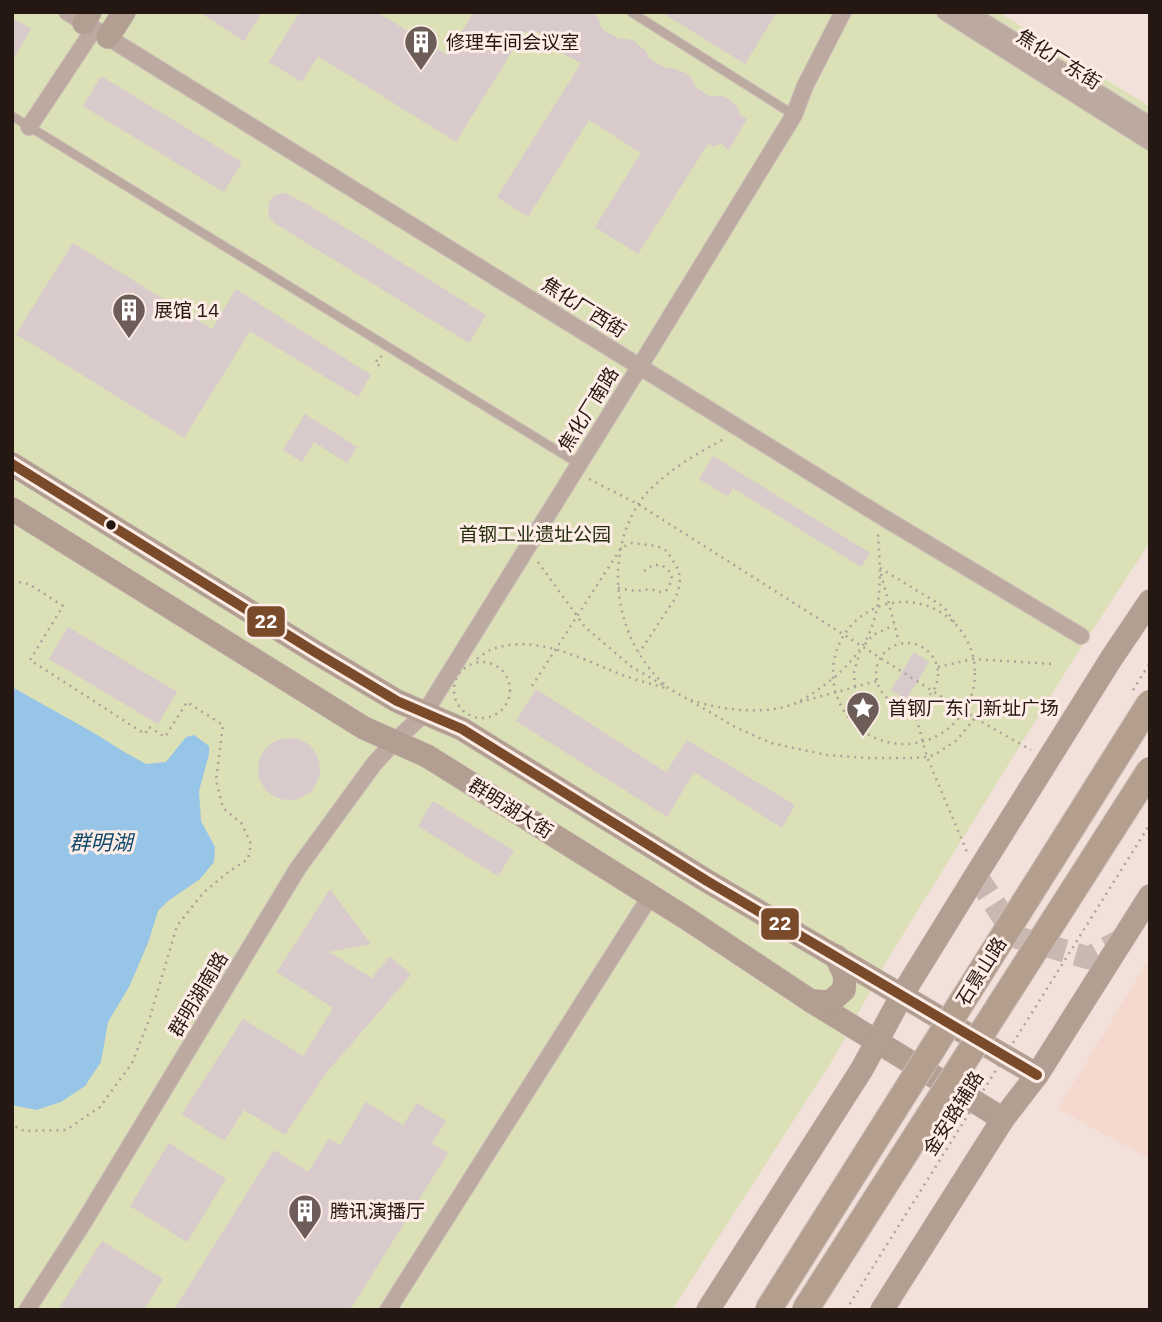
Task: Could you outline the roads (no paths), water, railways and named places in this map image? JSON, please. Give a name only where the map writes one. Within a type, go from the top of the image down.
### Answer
[{"type":"main road","points":[[88,23],[124,12]]},
{"type":"main road","points":[[12,464],[397,701],[462,729],[707,881],[1038,1075]]},
{"type":"main road","name":"群明湖大街","points":[[12,509],[364,728],[427,755],[1003,1119]]},
{"type":"main road","points":[[708,1310],[862,1069],[902,995],[1111,659],[1150,601]]},
{"type":"main road","name":"石景山路","points":[[768,1310],[1150,703]]},
{"type":"main road","name":"石景山路","points":[[805,1310],[1150,770]]},
{"type":"main road","points":[[882,1310],[1003,1119],[1038,1075],[1150,896]]},
{"type":"main road","points":[[811,1000],[830,1002],[844,990],[845,976],[836,956]]},
{"type":"street","name":"焦化厂南路","points":[[424,714],[794,115],[805,86],[843,12]]},
{"type":"street","name":"焦化厂东街","points":[[945,12],[1150,142]]},
{"type":"street","name":"焦化厂东街","points":[[968,12],[1150,125]]},
{"type":"street","points":[[29,127],[88,23]]},
{"type":"street","name":"焦化厂西街","points":[[88,23],[876,513],[1081,636]]},
{"type":"street","name":"群明湖南路","points":[[27,1310],[89,1213],[298,868],[374,764],[424,714]]},
{"type":"street","points":[[388,1310],[651,895]]},
{"type":"lane","points":[[631,12],[794,115]]},
{"type":"lane","points":[[12,116],[577,468]]},
{"type":"water","name":"群明湖","points":[[12,687],[146,764],[166,762],[186,737],[194,735],[209,746],[199,791],[201,821],[215,847],[214,862],[200,879],[158,911],[129,987],[108,1022],[101,1062],[85,1086],[61,1102],[36,1110],[12,1105]]},
{"type":"tunnel","points":[[976,875],[1016,937],[1089,958],[1123,939]]},
{"type":"place","name":"修理车间会议室","points":[[421,72]]},
{"type":"place","name":"展馆 14","points":[[129,340]]},
{"type":"place","name":"首钢厂东门新址广场","points":[[863,738]]},
{"type":"place","name":"腾讯演播厅","points":[[305,1241]]},
{"type":"park label","name":"首钢工业遗址公园","points":[[535,534]]}]
